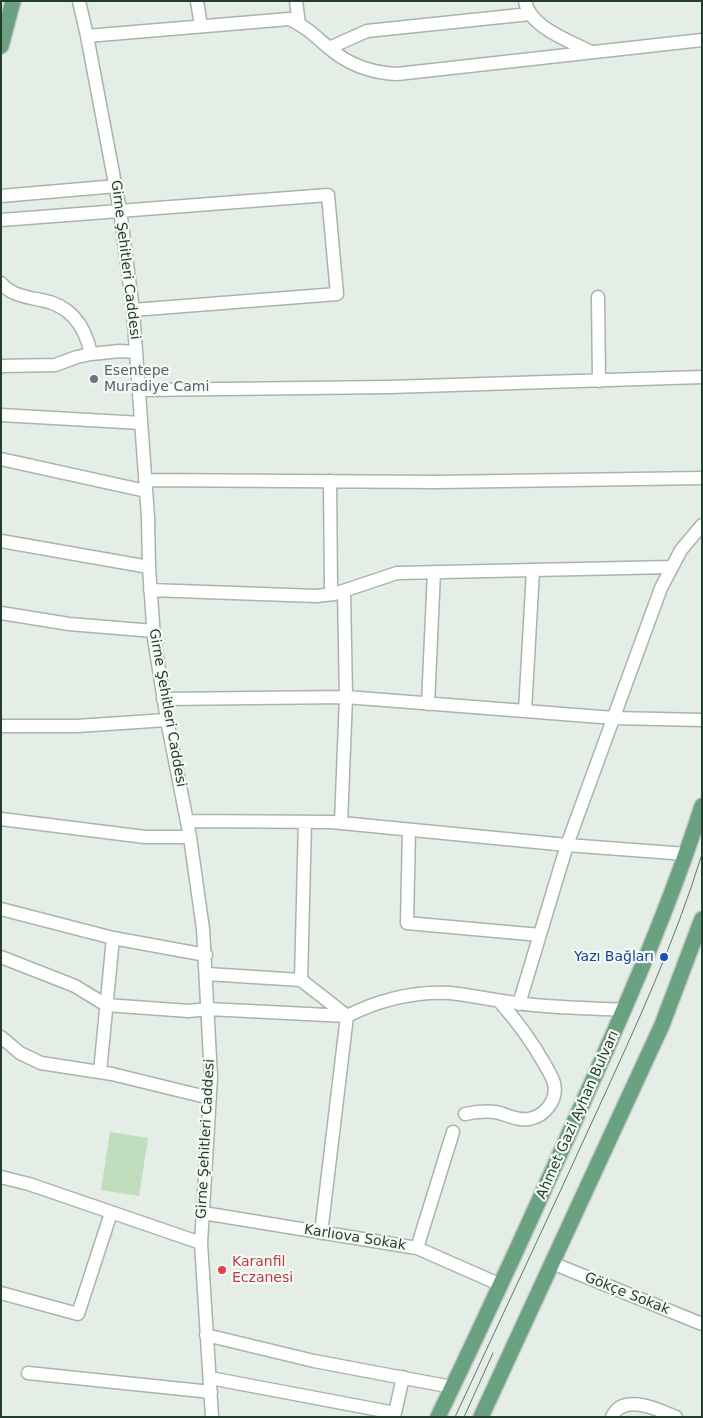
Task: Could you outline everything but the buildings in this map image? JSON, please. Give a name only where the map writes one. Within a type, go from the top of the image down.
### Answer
[{"type":"main road","points":[[1,46],[13,1]]},
{"type":"main road","name":"Ahmet Gazi Ayhan Bulvarı","points":[[438,1417],[501,1285],[624,1010],[686,854],[702,806]]},
{"type":"main road","points":[[481,1417],[662,1025],[702,920]]},
{"type":"street","points":[[197,1],[201,26]]},
{"type":"street","points":[[296,1],[299,24]]},
{"type":"street","points":[[525,1],[530,14],[540,24],[591,52]]},
{"type":"street","name":"Girne Şehitleri Caddesi","points":[[79,2],[88,36],[117,186],[133,310],[142,423],[150,590],[154,631],[163,699],[190,837],[206,955],[210,1098],[201,1243],[212,1417]]},
{"type":"street","points":[[329,48],[367,31],[530,14]]},
{"type":"street","points":[[88,36],[288,19],[309,29],[343,59],[363,68],[397,74],[702,40]]},
{"type":"street","points":[[1,196],[117,186]]},
{"type":"street","points":[[1,220],[328,195],[337,294],[133,310]]},
{"type":"street","points":[[1,283],[14,293],[48,301],[69,312],[81,325],[91,354]]},
{"type":"street","points":[[598,297],[600,381]]},
{"type":"street","points":[[1,366],[56,365],[91,354],[112,351],[136,352]]},
{"type":"street","points":[[139,390],[380,387],[702,377]]},
{"type":"street","points":[[1,415],[142,423]]},
{"type":"street","points":[[1,459],[146,485],[702,478]]},
{"type":"street","points":[[330,482],[331,590],[339,593]]},
{"type":"street","points":[[519,1004],[567,846],[661,588],[680,550],[702,524]]},
{"type":"street","points":[[1,541],[149,567]]},
{"type":"street","points":[[150,590],[316,596],[339,593],[397,573],[671,567]]},
{"type":"street","points":[[525,711],[533,570]]},
{"type":"street","points":[[428,704],[434,572]]},
{"type":"street","points":[[339,593],[346,697],[341,823]]},
{"type":"street","points":[[1,613],[70,624],[154,631]]},
{"type":"street","points":[[163,699],[346,697],[614,718],[702,720]]},
{"type":"street","points":[[1,726],[77,726],[167,720]]},
{"type":"street","points":[[1,819],[144,837],[190,837]]},
{"type":"street","points":[[187,821],[341,823],[567,846],[686,854]]},
{"type":"street","points":[[301,980],[305,822]]},
{"type":"street","points":[[409,830],[407,923],[540,935]]},
{"type":"street","points":[[1,909],[112,938],[206,955]]},
{"type":"street","points":[[100,1072],[112,938]]},
{"type":"street","points":[[1,957],[75,986],[106,1005],[189,1011],[208,1010],[347,1016],[377,1003],[421,994],[452,994],[519,1004],[624,1010]]},
{"type":"street","points":[[207,974],[301,980],[347,1016]]},
{"type":"street","points":[[465,1114],[486,1112],[520,1119],[533,1118],[544,1112],[553,1099],[555,1088],[552,1076],[529,1040],[499,1001]]},
{"type":"street","points":[[321,1233],[347,1016]]},
{"type":"street","points":[[1,1037],[20,1054],[40,1063],[100,1072],[210,1098]]},
{"type":"street","points":[[417,1248],[453,1132]]},
{"type":"street","points":[[1,1177],[29,1184],[201,1243]]},
{"type":"street","points":[[1,1293],[78,1314],[111,1213]]},
{"type":"street","name":"Karlıova Sokak","points":[[202,1214],[417,1248],[501,1285]]},
{"type":"street","name":"Gökçe Sokak","points":[[552,1263],[702,1324]]},
{"type":"street","points":[[206,1335],[314,1361],[452,1387]]},
{"type":"street","points":[[28,1373],[211,1392]]},
{"type":"street","points":[[210,1378],[395,1413],[403,1377]]},
{"type":"street","points":[[612,1417],[620,1409],[634,1404],[649,1406],[676,1417]]},
{"type":"green space","points":[[110,1132],[148,1138],[139,1196],[101,1190]]},
{"type":"tram line","points":[[455,1417],[563,1186],[640,1015],[680,919],[702,854]]},
{"type":"tram line","points":[[464,1417],[493,1353]]},
{"type":"place","name":"Esentepe Muradiye Cami","points":[[94,379]]},
{"type":"place","name":"Yazı Bağları","points":[[664,957]]},
{"type":"place","name":"Karanfil Eczanesi","points":[[222,1270]]}]
